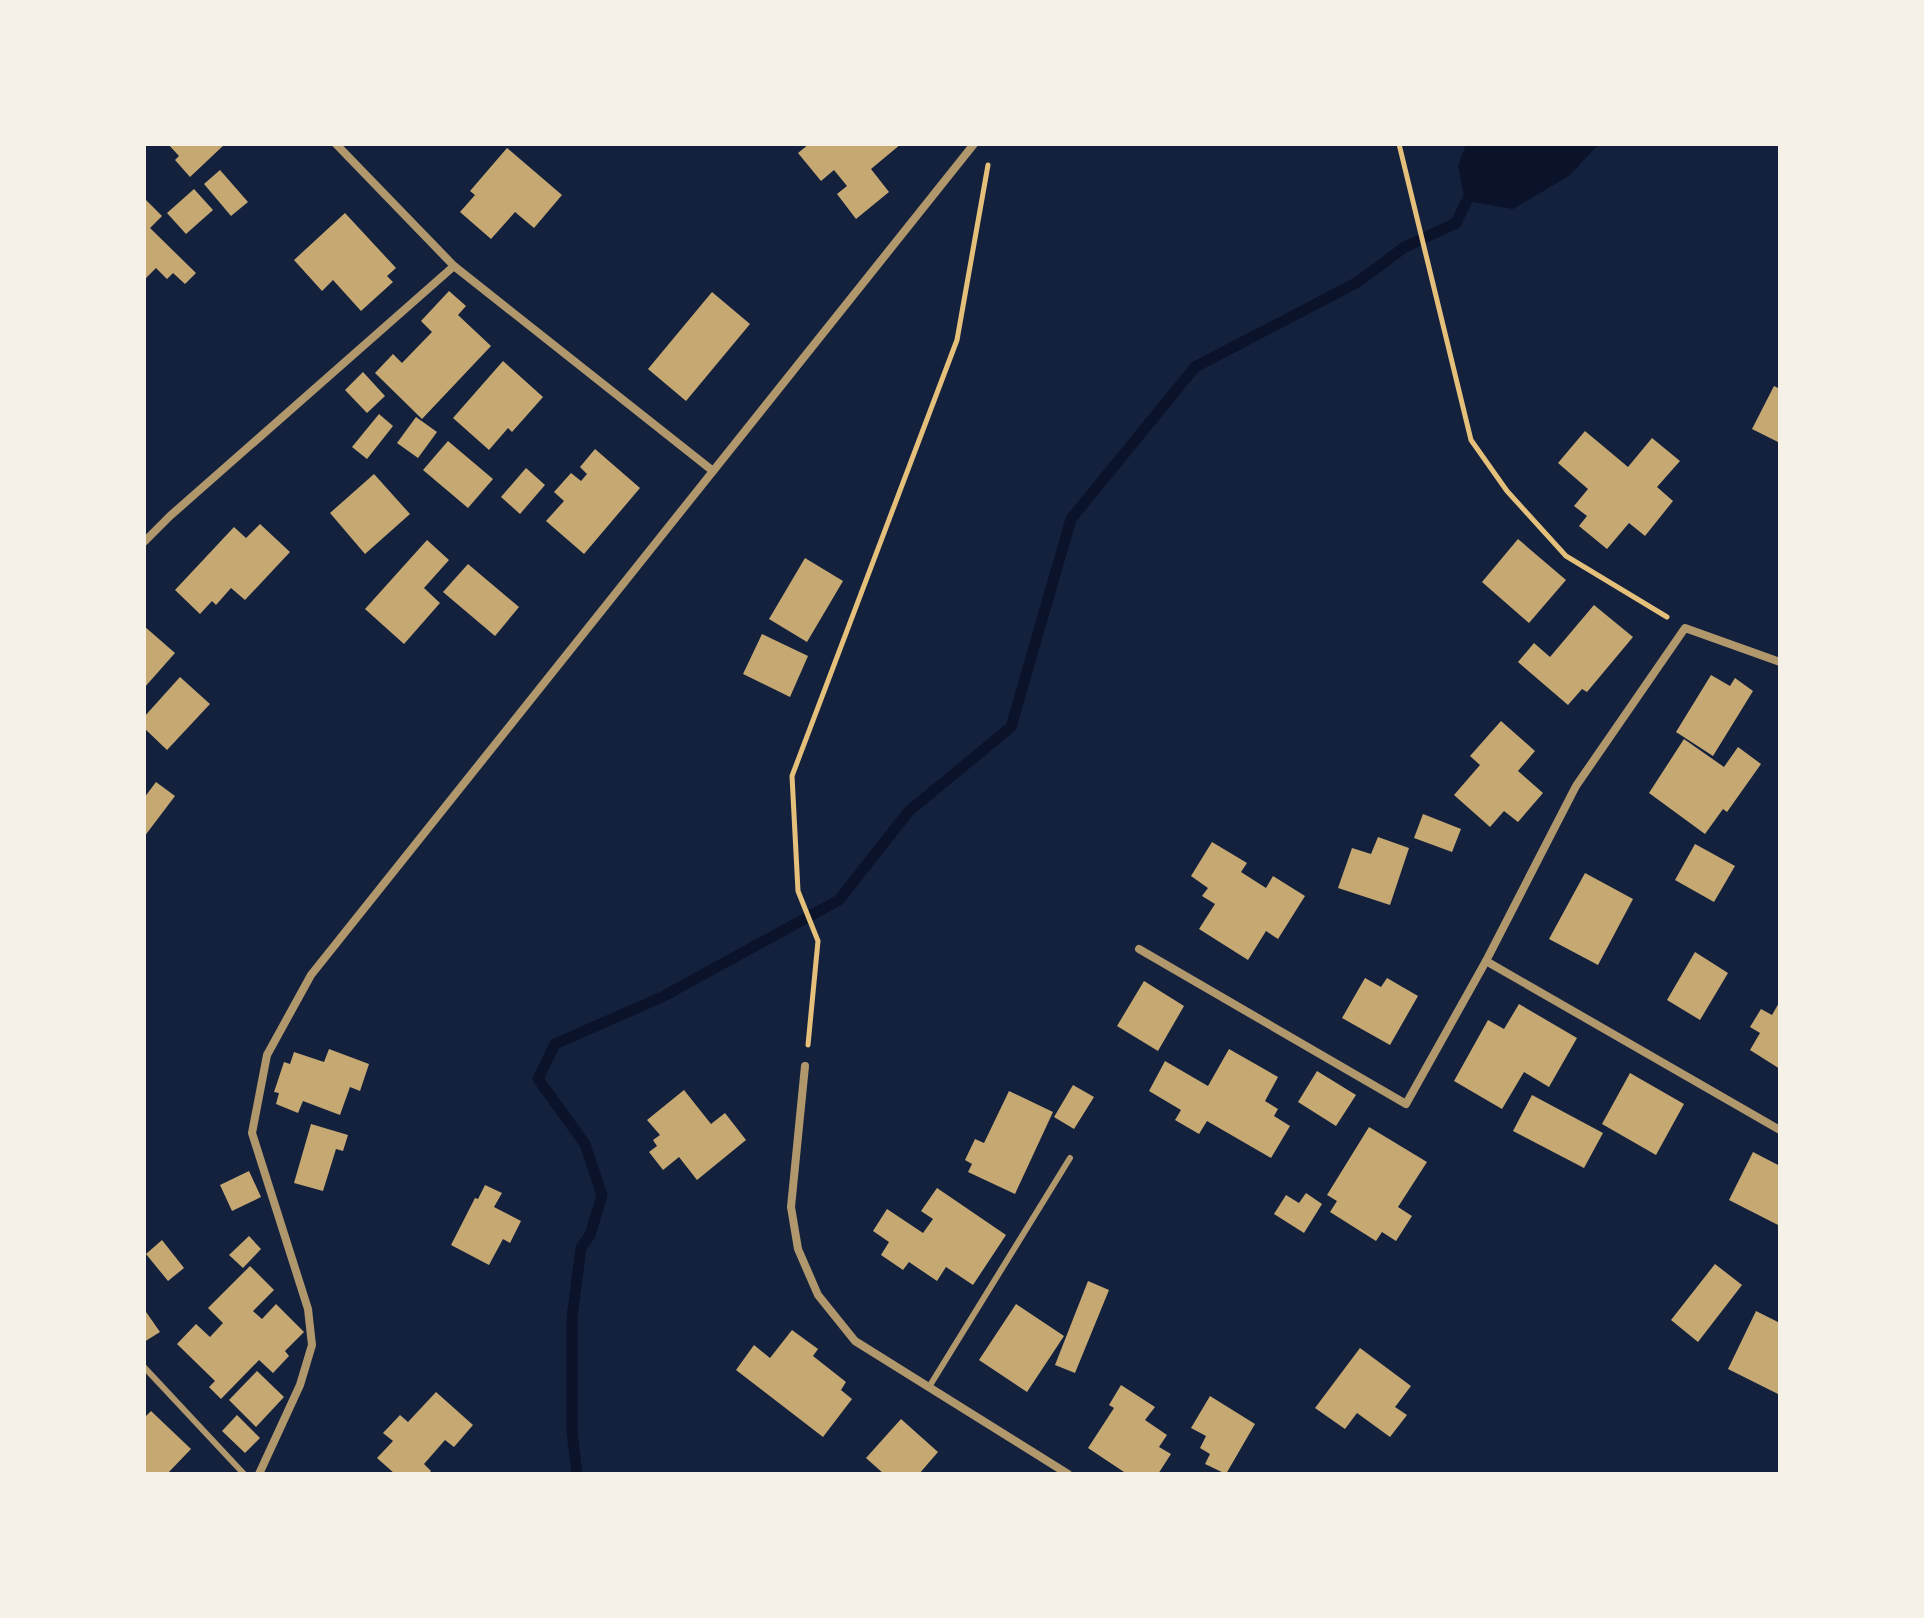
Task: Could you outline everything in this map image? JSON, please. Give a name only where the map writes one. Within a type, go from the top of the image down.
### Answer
[{"type":"street","points":[[336,144],[454,266],[713,471]]},
{"type":"street","points":[[259,1474],[300,1385],[312,1345],[308,1309],[252,1133],[267,1055],[311,975],[974,144]]},
{"type":"street","points":[[144,542],[454,266]]},
{"type":"street","points":[[1139,949],[1406,1104],[1486,961],[1576,786],[1685,628],[1780,662]]},
{"type":"street","points":[[1486,961],[1780,1130]]},
{"type":"street","points":[[805,1066],[791,1207],[798,1249],[818,1295],[855,1341],[1068,1474]]},
{"type":"lane","points":[[929,1387],[1070,1158]]},
{"type":"lane","points":[[144,1367],[244,1474]]},
{"type":"path","points":[[1399,144],[1471,440],[1507,491],[1566,556],[1685,628]]},
{"type":"path","points":[[805,1066],[818,941],[798,891],[792,776],[957,340],[988,159]]},
{"type":"water","points":[[1466,144],[1599,144],[1569,176],[1513,209],[1465,201],[1458,166]]},
{"type":"building","points":[[168,144],[225,144],[190,177],[175,160],[179,156]]},
{"type":"building","points":[[809,144],[901,144],[871,169],[889,192],[856,219],[837,194],[847,186],[834,170],[821,181],[798,153]]},
{"type":"building","points":[[507,148],[562,195],[534,228],[515,212],[491,239],[460,212],[475,195],[470,191]]},
{"type":"building","points":[[220,170],[248,202],[231,216],[204,184]]},
{"type":"building","points":[[194,189],[213,210],[186,234],[167,213]]},
{"type":"building","points":[[144,198],[162,216],[150,228],[196,273],[185,284],[173,273],[167,279],[156,268],[144,280]]},
{"type":"building","points":[[345,213],[396,268],[387,276],[393,282],[361,311],[333,280],[322,291],[294,260]]},
{"type":"building","points":[[449,291],[466,306],[458,315],[491,346],[422,419],[375,373],[393,354],[402,363],[432,332],[421,321]]},
{"type":"building","points":[[712,292],[750,324],[686,401],[648,369]]},
{"type":"building","points":[[503,361],[543,397],[512,432],[508,428],[489,450],[453,418]]},
{"type":"building","points":[[363,372],[385,396],[367,413],[345,390]]},
{"type":"building","points":[[1774,386],[1780,389],[1780,443],[1752,429]]},
{"type":"building","points":[[379,414],[393,426],[367,459],[352,447]]},
{"type":"building","points":[[416,417],[437,432],[418,458],[397,443]]},
{"type":"building","points":[[1585,431],[1628,467],[1652,438],[1680,461],[1657,487],[1673,501],[1645,536],[1629,523],[1607,549],[1579,526],[1587,516],[1574,506],[1588,489],[1558,463]]},
{"type":"building","points":[[448,441],[493,479],[468,508],[423,470]]},
{"type":"building","points":[[595,449],[640,488],[584,554],[546,521],[564,501],[554,492],[571,473],[581,481],[587,474],[580,467]]},
{"type":"building","points":[[526,468],[545,485],[520,514],[501,497]]},
{"type":"building","points":[[374,474],[410,514],[365,554],[330,513]]},
{"type":"building","points":[[260,524],[290,552],[245,600],[231,588],[216,605],[212,601],[200,614],[175,590],[234,527],[246,538]]},
{"type":"building","points":[[1518,539],[1566,580],[1529,623],[1482,582]]},
{"type":"building","points":[[427,540],[449,560],[424,588],[440,603],[404,644],[365,609]]},
{"type":"building","points":[[805,558],[843,581],[807,642],[769,619]]},
{"type":"building","points":[[468,564],[519,607],[495,636],[443,592]]},
{"type":"building","points":[[1594,605],[1633,637],[1587,692],[1582,689],[1568,705],[1518,662],[1534,643],[1550,657]]},
{"type":"building","points":[[144,626],[175,653],[144,688]]},
{"type":"building","points":[[762,634],[808,656],[790,697],[743,674]]},
{"type":"building","points":[[1711,675],[1730,686],[1735,678],[1753,691],[1713,756],[1676,732]]},
{"type":"building","points":[[180,677],[210,704],[167,750],[144,728],[144,717]]},
{"type":"building","points":[[1501,721],[1535,751],[1518,771],[1543,793],[1518,822],[1504,811],[1490,827],[1454,795],[1480,765],[1470,756]]},
{"type":"building","points":[[1684,739],[1724,767],[1738,747],[1761,764],[1727,812],[1723,809],[1705,834],[1649,793]]},
{"type":"building","points":[[156,782],[175,796],[144,837],[144,798]]},
{"type":"building","points":[[1423,814],[1461,829],[1452,852],[1414,838]]},
{"type":"building","points":[[1378,837],[1409,848],[1390,905],[1338,888],[1352,848],[1371,854]]},
{"type":"building","points":[[1212,842],[1247,863],[1241,872],[1266,888],[1273,876],[1305,896],[1278,939],[1266,931],[1248,960],[1199,929],[1215,904],[1202,896],[1208,888],[1191,876]]},
{"type":"building","points":[[1695,844],[1735,866],[1714,902],[1675,880]]},
{"type":"building","points":[[1585,873],[1633,899],[1598,965],[1549,939]]},
{"type":"building","points":[[1695,952],[1728,973],[1700,1020],[1667,1000]]},
{"type":"building","points":[[1365,978],[1381,987],[1387,978],[1418,996],[1390,1045],[1342,1018]]},
{"type":"building","points":[[1144,981],[1184,1006],[1158,1051],[1117,1026]]},
{"type":"building","points":[[1780,1001],[1780,1069],[1750,1050],[1760,1033],[1750,1027],[1761,1009],[1772,1015]]},
{"type":"building","points":[[1519,1004],[1577,1038],[1549,1087],[1524,1072],[1502,1109],[1454,1081],[1488,1020],[1504,1029]]},
{"type":"building","points":[[329,1049],[369,1064],[360,1091],[350,1087],[340,1115],[303,1101],[298,1113],[276,1104],[279,1093],[274,1092],[284,1062],[290,1064],[294,1052],[324,1062]]},
{"type":"building","points":[[1229,1049],[1278,1077],[1265,1101],[1278,1109],[1274,1116],[1290,1126],[1271,1158],[1207,1121],[1199,1134],[1175,1120],[1181,1110],[1149,1091],[1165,1061],[1208,1086]]},
{"type":"building","points":[[1317,1071],[1356,1095],[1336,1126],[1298,1102]]},
{"type":"building","points":[[1630,1073],[1684,1104],[1656,1155],[1602,1124]]},
{"type":"building","points":[[1073,1085],[1094,1097],[1074,1129],[1054,1117]]},
{"type":"building","points":[[684,1090],[711,1124],[725,1113],[746,1140],[697,1180],[679,1157],[663,1170],[649,1152],[657,1146],[653,1140],[660,1135],[647,1120]]},
{"type":"building","points":[[1009,1091],[1053,1112],[1015,1194],[968,1172],[972,1164],[965,1160],[975,1139],[984,1143]]},
{"type":"building","points":[[1532,1095],[1603,1133],[1584,1168],[1513,1131]]},
{"type":"building","points":[[311,1124],[348,1135],[343,1151],[336,1149],[323,1191],[294,1183]]},
{"type":"building","points":[[1369,1127],[1427,1162],[1398,1207],[1412,1216],[1396,1241],[1382,1232],[1376,1241],[1330,1212],[1337,1201],[1327,1195]]},
{"type":"building","points":[[1753,1152],[1780,1166],[1780,1226],[1729,1200]]},
{"type":"building","points":[[249,1171],[261,1197],[232,1211],[220,1185]]},
{"type":"building","points":[[485,1185],[502,1193],[494,1207],[521,1221],[510,1243],[503,1239],[489,1265],[451,1245]]},
{"type":"building","points":[[937,1188],[1006,1235],[973,1285],[946,1267],[937,1281],[909,1262],[903,1270],[881,1255],[889,1242],[873,1231],[887,1209],[923,1233],[933,1219],[921,1211]]},
{"type":"building","points":[[1306,1193],[1322,1204],[1304,1233],[1274,1214],[1286,1195],[1299,1203]]},
{"type":"building","points":[[249,1236],[261,1249],[243,1268],[229,1255]]},
{"type":"building","points":[[162,1240],[184,1268],[168,1281],[146,1254]]},
{"type":"building","points":[[1715,1264],[1742,1285],[1698,1342],[1671,1320]]},
{"type":"building","points":[[250,1266],[274,1290],[253,1311],[262,1319],[276,1304],[304,1332],[285,1351],[289,1356],[273,1373],[259,1360],[221,1399],[209,1387],[215,1381],[177,1344],[196,1324],[210,1337],[223,1323],[208,1308]]},
{"type":"building","points":[[1088,1281],[1109,1290],[1075,1373],[1055,1365]]},
{"type":"building","points":[[1016,1304],[1064,1336],[1027,1392],[979,1360]]},
{"type":"building","points":[[144,1309],[160,1332],[144,1342]]},
{"type":"building","points":[[1756,1311],[1780,1323],[1780,1395],[1728,1369]]},
{"type":"building","points":[[792,1330],[818,1349],[813,1356],[846,1382],[841,1390],[852,1399],[823,1437],[736,1370],[754,1345],[770,1358]]},
{"type":"building","points":[[1360,1348],[1411,1386],[1395,1407],[1407,1415],[1390,1437],[1357,1413],[1345,1429],[1315,1408]]},
{"type":"building","points":[[257,1371],[284,1397],[256,1427],[229,1400]]},
{"type":"building","points":[[1121,1385],[1155,1407],[1145,1420],[1167,1435],[1159,1447],[1171,1454],[1158,1474],[1127,1474],[1088,1448],[1114,1408],[1109,1405]]},
{"type":"building","points":[[436,1392],[473,1425],[454,1447],[445,1440],[424,1464],[431,1471],[428,1474],[395,1474],[377,1458],[393,1441],[383,1433],[400,1415],[408,1422]]},
{"type":"building","points":[[1210,1396],[1255,1424],[1226,1474],[1205,1464],[1210,1454],[1200,1448],[1206,1436],[1191,1428]]},
{"type":"building","points":[[151,1411],[191,1449],[167,1474],[144,1474],[144,1418]]},
{"type":"building","points":[[237,1415],[260,1438],[245,1453],[222,1431]]},
{"type":"building","points":[[901,1419],[938,1452],[919,1474],[884,1474],[866,1458]]},
{"type":"waterway","points":[[577,1474],[572,1432],[572,1317],[581,1248],[590,1235],[602,1195],[585,1144],[538,1079],[555,1044],[662,997],[839,900],[909,811],[1011,727],[1071,519],[1195,367],[1356,283],[1405,247],[1456,223],[1472,190]]}]
